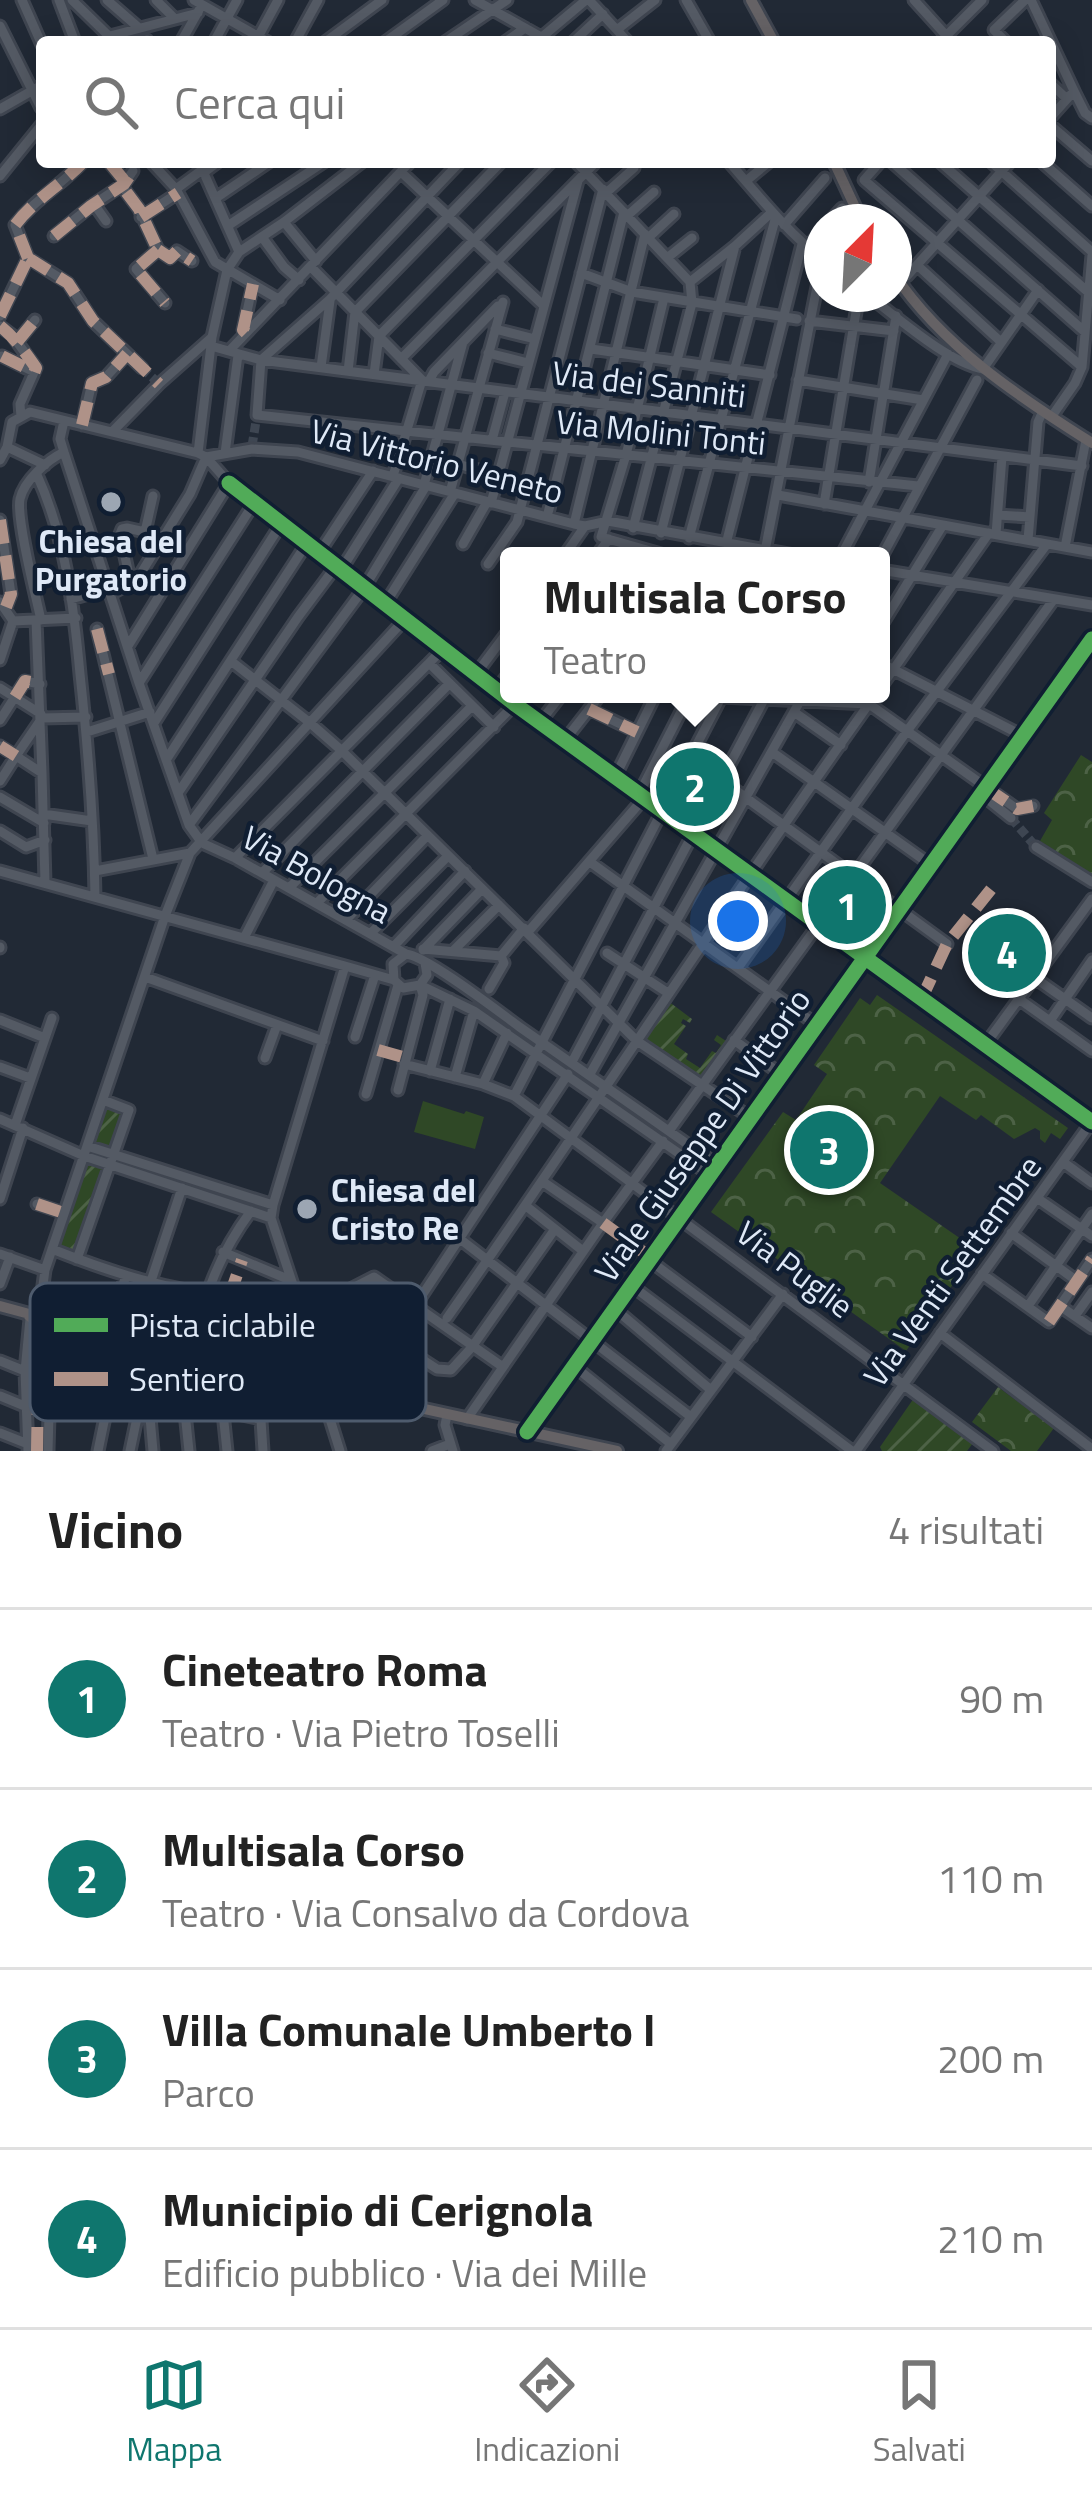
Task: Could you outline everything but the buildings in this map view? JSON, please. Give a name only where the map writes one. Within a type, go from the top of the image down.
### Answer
[{"type":"main road","points":[[751,0],[771,36]]},
{"type":"main road","points":[[837,168],[854,204]]},
{"type":"main road","points":[[912,298],[980,374],[1089,441]]},
{"type":"main road","points":[[0,1306],[30,1316]]},
{"type":"main road","points":[[426,1410],[527,1432],[562,1445],[616,1451]]},
{"type":"street","points":[[22,0],[38,36]]},
{"type":"street","points":[[59,0],[73,36]]},
{"type":"street","points":[[72,0],[106,36]]},
{"type":"street","points":[[107,0],[139,28]]},
{"type":"street","points":[[156,0],[175,19]]},
{"type":"street","points":[[217,36],[237,0]]},
{"type":"street","points":[[262,36],[278,0]]},
{"type":"street","points":[[298,36],[318,0]]},
{"type":"street","points":[[334,36],[382,0]]},
{"type":"street","points":[[393,36],[443,0]]},
{"type":"street","points":[[475,0],[537,36]]},
{"type":"street","points":[[454,36],[506,0]]},
{"type":"street","points":[[547,36],[587,0],[621,36]]},
{"type":"street","points":[[623,36],[655,0]]},
{"type":"street","points":[[686,0],[707,36]]},
{"type":"street","points":[[914,0],[943,36]]},
{"type":"street","points":[[950,36],[982,0]]},
{"type":"street","points":[[1000,36],[994,30],[1028,0],[1044,36]]},
{"type":"street","points":[[120,36],[175,19],[200,4]]},
{"type":"street","points":[[200,4],[253,36]]},
{"type":"street","points":[[185,36],[200,4]]},
{"type":"street","points":[[579,36],[602,14]]},
{"type":"street","points":[[0,26],[36,86]]},
{"type":"street","points":[[514,36],[525,28]]},
{"type":"street","points":[[1056,62],[1071,95],[1092,118]]},
{"type":"street","points":[[1056,86],[1071,95]]},
{"type":"street","points":[[1,105],[36,88]]},
{"type":"street","points":[[1056,114],[1071,95]]},
{"type":"street","points":[[1056,128],[1092,161]]},
{"type":"street","points":[[0,176],[36,131]]},
{"type":"street","points":[[76,168],[15,225],[28,257],[68,283],[93,321],[142,368]]},
{"type":"street","points":[[115,168],[159,248],[170,258],[177,251],[192,261]]},
{"type":"street","points":[[157,168],[177,190],[215,262],[280,300]]},
{"type":"street","points":[[161,172],[165,168]]},
{"type":"street","points":[[141,217],[201,168],[239,252]]},
{"type":"street","points":[[216,198],[260,168]]},
{"type":"street","points":[[229,225],[315,168]]},
{"type":"street","points":[[70,599],[110,591],[138,578],[190,494],[202,455],[212,341],[227,270],[239,252],[354,168]]},
{"type":"street","points":[[225,448],[234,353],[246,333],[404,168]]},
{"type":"street","points":[[261,360],[333,296],[455,168]]},
{"type":"street","points":[[348,371],[355,312],[495,168]]},
{"type":"street","points":[[374,374],[379,336],[545,168]]},
{"type":"street","points":[[579,168],[690,282],[692,303],[651,458],[638,529]]},
{"type":"street","points":[[394,377],[399,357],[590,168]]},
{"type":"street","points":[[488,564],[521,510],[604,191],[634,168]]},
{"type":"street","points":[[726,544],[804,246],[734,168]]},
{"type":"street","points":[[746,181],[762,168]]},
{"type":"street","points":[[875,168],[864,180],[1082,367]]},
{"type":"street","points":[[899,168],[1085,332]]},
{"type":"street","points":[[947,168],[1088,292]]},
{"type":"street","points":[[998,168],[1092,258],[1082,367],[1075,383],[1038,422],[1028,540]]},
{"type":"street","points":[[912,269],[1005,168]]},
{"type":"street","points":[[1049,168],[1092,206]]},
{"type":"street","points":[[54,236],[124,184],[134,171]]},
{"type":"street","points":[[400,172],[544,306]]},
{"type":"street","points":[[463,544],[489,502],[498,476],[582,176]]},
{"type":"street","points":[[690,282],[825,178]]},
{"type":"street","points":[[547,517],[626,214],[654,192]]},
{"type":"street","points":[[94,204],[106,221]]},
{"type":"street","points":[[568,547],[579,525],[592,452],[647,236],[674,214]]},
{"type":"street","points":[[689,538],[777,218]]},
{"type":"street","points":[[284,222],[333,296],[426,381]]},
{"type":"street","points":[[262,238],[299,280]]},
{"type":"street","points":[[667,258],[692,238]]},
{"type":"street","points":[[661,533],[735,247]]},
{"type":"street","points":[[159,248],[136,269],[165,303]]},
{"type":"street","points":[[1,314],[28,257]]},
{"type":"street","points":[[917,266],[1001,342]]},
{"type":"street","points":[[581,273],[608,285],[664,298],[894,331]]},
{"type":"street","points":[[246,333],[253,284]]},
{"type":"street","points":[[887,547],[980,374],[1038,290]]},
{"type":"street","points":[[321,368],[333,296]]},
{"type":"street","points":[[626,547],[602,537],[664,298]]},
{"type":"street","points":[[178,794],[339,568],[396,477],[426,381],[503,302],[452,492],[385,604]]},
{"type":"street","points":[[767,547],[806,312]]},
{"type":"street","points":[[824,503],[858,312]]},
{"type":"street","points":[[890,312],[980,374]]},
{"type":"street","points":[[874,483],[876,440],[896,316]]},
{"type":"street","points":[[20,339],[36,319]]},
{"type":"street","points":[[0,326],[20,339],[36,368],[0,460]]},
{"type":"street","points":[[495,328],[535,338]]},
{"type":"street","points":[[112,432],[157,382],[212,341]]},
{"type":"street","name":"Via dei Sanniti","points":[[212,341],[261,360],[1082,466]]},
{"type":"street","points":[[189,825],[364,588],[425,485],[463,342]]},
{"type":"street","points":[[592,349],[771,375]]},
{"type":"street","points":[[488,353],[528,363]]},
{"type":"street","points":[[82,425],[92,383],[106,377],[127,354]]},
{"type":"street","points":[[846,547],[874,483],[948,354]]},
{"type":"street","points":[[2,356],[34,374]]},
{"type":"street","name":"Via Molini Tonti","points":[[261,360],[257,415],[918,486]]},
{"type":"street","points":[[798,380],[923,400]]},
{"type":"street","points":[[492,440],[505,392]]},
{"type":"street","points":[[0,419],[17,420],[30,412],[202,455],[254,503],[500,693]]},
{"type":"street","points":[[64,421],[60,439],[139,682],[189,825],[202,843]]},
{"type":"street","points":[[1065,547],[1089,441]]},
{"type":"street","points":[[7,447],[41,470],[76,618],[95,897]]},
{"type":"street","name":"Via Vittorio Veneto","points":[[202,455],[225,448],[298,452],[579,525],[608,521],[739,547]]},
{"type":"street","points":[[45,883],[39,620],[19,506],[26,485],[64,452]]},
{"type":"street","points":[[890,674],[992,534],[1002,458]]},
{"type":"street","points":[[458,464],[498,476]]},
{"type":"street","points":[[319,553],[373,471]]},
{"type":"street","points":[[128,646],[229,483]]},
{"type":"street","points":[[778,495],[1091,551]]},
{"type":"street","points":[[146,532],[153,496]]},
{"type":"street","points":[[52,506],[81,499]]},
{"type":"street","points":[[139,682],[254,503]]},
{"type":"street","points":[[998,515],[1030,517]]},
{"type":"street","points":[[0,521],[11,594],[3,605],[14,621]]},
{"type":"street","points":[[87,732],[152,717],[281,524]]},
{"type":"street","points":[[890,612],[943,525]]},
{"type":"street","points":[[131,584],[122,529],[163,536]]},
{"type":"street","points":[[603,547],[609,539]]},
{"type":"street","points":[[165,760],[307,543]]},
{"type":"street","points":[[738,968],[1048,544]]},
{"type":"street","points":[[890,571],[1092,605]]},
{"type":"street","points":[[467,1419],[1054,599]]},
{"type":"street","points":[[14,621],[76,618]]},
{"type":"street","points":[[42,1283],[190,853],[405,620]]},
{"type":"street","points":[[0,659],[14,621]]},
{"type":"street","points":[[98,629],[153,859]]},
{"type":"street","name":"Viale Giuseppe Di Vittorio","points":[[527,1432],[1092,639]]},
{"type":"street","points":[[476,674],[500,642]]},
{"type":"street","points":[[235,858],[443,649]]},
{"type":"street","points":[[231,661],[341,750],[637,1041],[751,1118]]},
{"type":"street","points":[[429,663],[494,728]]},
{"type":"street","points":[[890,667],[1023,736]]},
{"type":"street","points":[[81,678],[109,674]]},
{"type":"street","points":[[0,719],[25,681],[40,684]]},
{"type":"street","points":[[262,873],[449,684]]},
{"type":"street","points":[[496,690],[500,685]]},
{"type":"street","points":[[0,688],[42,716],[86,717]]},
{"type":"street","points":[[513,703],[1092,1122]]},
{"type":"street","points":[[540,722],[555,703]]},
{"type":"street","points":[[565,740],[594,703]]},
{"type":"street","points":[[615,777],[652,703]]},
{"type":"street","points":[[501,956],[590,862],[641,796],[686,703]]},
{"type":"street","points":[[514,1096],[719,703]]},
{"type":"street","points":[[426,1290],[570,1068],[762,703]]},
{"type":"street","points":[[590,1074],[799,703]]},
{"type":"street","points":[[447,1318],[870,703]]},
{"type":"street","points":[[882,703],[907,731],[943,756],[1011,818]]},
{"type":"street","points":[[317,903],[516,705]]},
{"type":"street","points":[[290,888],[472,706]]},
{"type":"street","points":[[589,709],[637,732]]},
{"type":"street","points":[[794,712],[841,745]]},
{"type":"street","points":[[0,781],[42,716]]},
{"type":"street","points":[[0,746],[42,772]]},
{"type":"street","points":[[772,752],[931,865]]},
{"type":"street","points":[[723,781],[947,944]]},
{"type":"street","points":[[982,794],[1017,808],[1033,806]]},
{"type":"street","points":[[0,797],[44,819],[92,821]]},
{"type":"street","points":[[0,830],[26,847],[45,840]]},
{"type":"street","points":[[346,919],[427,836]]},
{"type":"street","name":"Via Bologna","points":[[202,843],[418,955],[482,999],[539,1047]]},
{"type":"street","points":[[1036,848],[1092,885]]},
{"type":"street","points":[[94,871],[190,853]]},
{"type":"street","points":[[371,934],[448,856]]},
{"type":"street","points":[[590,862],[817,1024]]},
{"type":"street","points":[[0,871],[345,966],[409,989],[427,975],[418,955]]},
{"type":"street","points":[[394,946],[465,872]]},
{"type":"street","points":[[244,938],[274,880]]},
{"type":"street","points":[[418,955],[482,889]]},
{"type":"street","points":[[986,1045],[1092,899]]},
{"type":"street","points":[[454,950],[499,905]]},
{"type":"street","points":[[1080,916],[1092,924]]},
{"type":"street","points":[[366,1094],[396,983],[393,964],[454,950],[501,956]]},
{"type":"street","points":[[607,953],[668,993]]},
{"type":"street","points":[[489,989],[504,963],[501,956]]},
{"type":"street","points":[[1050,1021],[1091,963]]},
{"type":"street","points":[[291,1281],[271,1218],[273,1204],[345,966]]},
{"type":"street","points":[[356,1037],[375,975]]},
{"type":"street","points":[[145,977],[322,1041]]},
{"type":"street","points":[[1035,978],[1091,1015]]},
{"type":"street","points":[[420,985],[539,1047],[666,1136],[710,1175]]},
{"type":"street","points":[[398,1090],[423,995],[420,985]]},
{"type":"street","points":[[430,1071],[450,999]]},
{"type":"street","points":[[1019,999],[1092,1051]]},
{"type":"street","points":[[454,1077],[474,1011]]},
{"type":"street","points":[[0,1199],[31,1078],[52,1018]]},
{"type":"street","points":[[0,1020],[45,1038]]},
{"type":"street","points":[[265,1058],[277,1024]]},
{"type":"street","points":[[483,1084],[507,1033]]},
{"type":"street","points":[[734,1040],[782,1075]]},
{"type":"street","name":"Via Puglie","points":[[404,1064],[483,1084],[542,1114],[993,1451]]},
{"type":"street","points":[[0,1067],[31,1078]]},
{"type":"street","points":[[570,1068],[590,1074],[602,1090]]},
{"type":"street","points":[[77,1259],[129,1110],[103,1100]]},
{"type":"street","points":[[0,1119],[113,1160],[273,1204]]},
{"type":"street","name":"Via Venti Settembre","points":[[854,1451],[1092,1122]]},
{"type":"street","points":[[666,1136],[718,1165]]},
{"type":"street","points":[[113,1160],[271,1218]]},
{"type":"street","points":[[1063,1162],[1092,1183]]},
{"type":"street","points":[[542,1181],[603,1223]]},
{"type":"street","points":[[150,1283],[182,1188]]},
{"type":"street","points":[[1037,1198],[1087,1232]]},
{"type":"street","points":[[37,1204],[64,1213]]},
{"type":"street","points":[[526,1206],[584,1251]]},
{"type":"street","points":[[210,1283],[250,1211]]},
{"type":"street","points":[[1028,1306],[1056,1265],[1087,1232],[1092,1214]]},
{"type":"street","points":[[426,1362],[451,1370],[555,1229]]},
{"type":"street","points":[[1012,1233],[1078,1280]]},
{"type":"street","points":[[460,1239],[691,1417]]},
{"type":"street","points":[[52,1249],[147,1283]]},
{"type":"street","points":[[223,1252],[291,1281]]},
{"type":"street","points":[[0,1284],[5,1255],[45,1270]]},
{"type":"street","points":[[982,1274],[1049,1322],[1092,1259]]},
{"type":"street","points":[[649,1261],[752,1336]]},
{"type":"street","points":[[124,1283],[126,1276]]},
{"type":"street","points":[[631,1285],[854,1451]]},
{"type":"street","points":[[1075,1316],[1092,1292]]},
{"type":"street","points":[[574,1366],[668,1448],[783,1294]]},
{"type":"street","points":[[1060,1306],[1092,1328]]},
{"type":"street","points":[[615,1309],[712,1390]]},
{"type":"street","points":[[426,1314],[503,1367]]},
{"type":"street","points":[[0,1433],[28,1448],[25,1371],[30,1325]]},
{"type":"street","points":[[940,1333],[1092,1449]]},
{"type":"street","points":[[0,1361],[25,1371]]},
{"type":"street","points":[[0,1396],[27,1407]]},
{"type":"street","points":[[432,1451],[452,1447],[445,1425],[447,1414]]},
{"type":"street","points":[[48,1451],[49,1421]]},
{"type":"street","points":[[98,1451],[104,1421]]},
{"type":"street","points":[[130,1451],[138,1421]]},
{"type":"street","points":[[149,1421],[153,1451]]},
{"type":"street","points":[[186,1421],[189,1451]]},
{"type":"street","points":[[224,1421],[227,1451]]},
{"type":"street","points":[[261,1421],[263,1451]]},
{"type":"street","points":[[331,1421],[340,1451]]},
{"type":"green space","points":[[1081,755],[1092,762],[1092,874],[1040,841],[1052,820],[1044,813]]},
{"type":"green space","points":[[877,995],[1068,1128],[1060,1139],[1051,1133],[1045,1143],[1035,1128],[1014,1139],[981,1115],[976,1120],[940,1096],[880,1183],[977,1250],[906,1351],[711,1212],[783,1112],[796,1120],[827,1074],[814,1065],[860,998],[870,1005]]},
{"type":"green space","points":[[668,1001],[692,1019],[690,1023],[683,1019],[686,1026],[674,1044],[688,1054],[686,1059],[700,1068],[721,1045],[714,1040],[717,1035],[726,1041],[700,1078],[643,1040]]},
{"type":"green space","points":[[103,1100],[129,1110],[114,1154],[253,1198],[248,1210],[112,1165],[77,1259],[52,1249]]},
{"type":"green space","points":[[423,1101],[484,1117],[475,1149],[414,1132]]},
{"type":"green space","points":[[998,1387],[1054,1428],[1037,1451],[1011,1451],[972,1422]]},
{"type":"green space","points":[[914,1398],[973,1443],[967,1451],[882,1451],[880,1447]]},
{"type":"tunnel","points":[[142,368],[155,380]]},
{"type":"tunnel","points":[[252,446],[257,415]]},
{"type":"tunnel","points":[[1011,818],[1036,847]]},
{"type":"marked path","points":[[28,258],[15,225],[76,168]]},
{"type":"marked path","points":[[114,168],[158,250]]},
{"type":"marked path","points":[[54,236],[124,184],[133,171]]},
{"type":"marked path","points":[[141,217],[178,193]]},
{"type":"marked path","points":[[158,250],[136,269],[165,303]]},
{"type":"marked path","points":[[158,250],[170,258],[177,251],[192,261]]},
{"type":"marked path","points":[[28,258],[68,283],[93,321],[159,384]]},
{"type":"marked path","points":[[0,316],[28,258]]},
{"type":"marked path","points":[[246,333],[253,284]]},
{"type":"marked path","points":[[17,342],[35,320]]},
{"type":"marked path","points":[[0,326],[36,368],[33,376]]},
{"type":"marked path","points":[[82,425],[92,383],[106,377],[127,354]]},
{"type":"marked path","points":[[2,356],[34,372]]},
{"type":"marked path","points":[[0,520],[11,594],[6,607]]},
{"type":"marked path","points":[[97,629],[109,674]]},
{"type":"marked path","points":[[15,697],[25,681],[40,684]]},
{"type":"marked path","points":[[589,709],[637,732]]},
{"type":"marked path","points":[[0,746],[16,756]]},
{"type":"marked path","points":[[986,788],[1017,809],[1033,806]]},
{"type":"marked path","points":[[921,1000],[947,944],[992,888]]},
{"type":"marked path","points":[[378,1050],[406,1058]]},
{"type":"marked path","points":[[37,1204],[64,1213]]},
{"type":"marked path","points":[[603,1223],[649,1260]]},
{"type":"marked path","points":[[1049,1322],[1092,1259]]},
{"type":"marked path","points":[[234,1283],[242,1260]]},
{"type":"marked path","points":[[37,1421],[37,1451]]},
{"type":"cycle path","points":[[229,483],[500,693]]},
{"type":"cycle path","points":[[527,1432],[1092,639]]},
{"type":"cycle path","points":[[513,703],[1092,1122]]},
{"type":"place","name":"Chiesa del Purgatorio","points":[[111,502]]},
{"type":"place","name":"Multisala Corso","points":[[695,787]]},
{"type":"place","name":"Cineteatro Roma","points":[[847,905]]},
{"type":"place","name":"Municipio di Cerignola","points":[[1007,953]]},
{"type":"place","name":"Villa Comunale Umberto I","points":[[829,1150]]},
{"type":"place","name":"Chiesa del Cristo Re","points":[[307,1209]]}]
